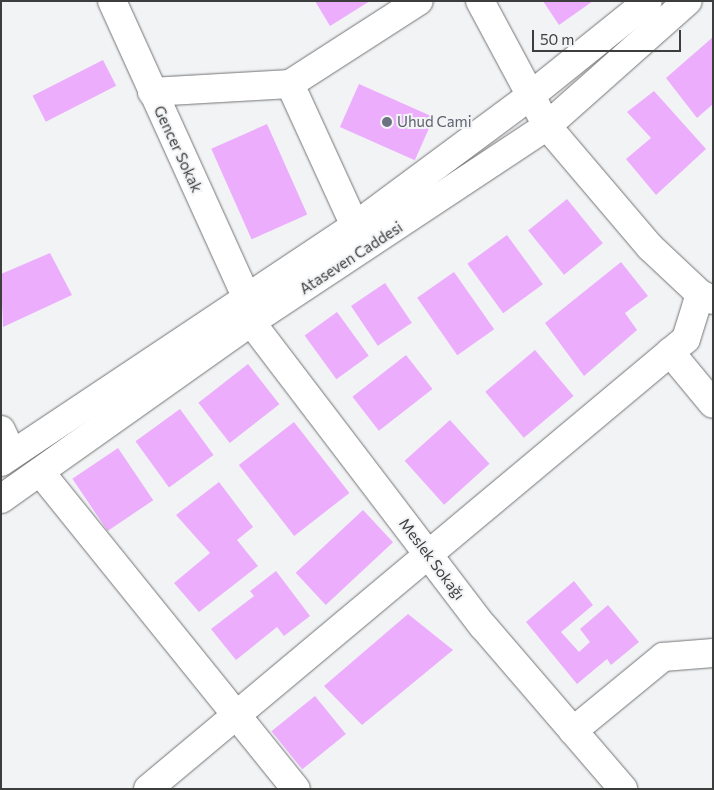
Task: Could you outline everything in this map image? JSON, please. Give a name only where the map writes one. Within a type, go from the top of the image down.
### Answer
[{"type":"street","name":"Gencer Sokak","points":[[112,1],[249,310]]},
{"type":"street","points":[[152,92],[290,84],[419,1]]},
{"type":"street","points":[[148,789],[686,339],[706,297],[650,247],[548,126],[480,1]]},
{"type":"street","name":"Ataseven Caddesi","points":[[1,499],[41,473],[355,226],[530,96],[648,1]]},
{"type":"street","name":"Ataseven Caddesi","points":[[5,448],[249,310],[548,126],[688,1]]},
{"type":"street","points":[[290,84],[355,226]]},
{"type":"street","name":"Meslek Sokağı","points":[[249,310],[428,554],[623,789]]},
{"type":"street","points":[[670,352],[713,404]]},
{"type":"street","points":[[41,473],[234,716],[296,789]]},
{"type":"street","points":[[574,731],[663,657],[713,653]]},
{"type":"building","points":[[315,1],[370,1],[330,26]]},
{"type":"building","points":[[543,1],[593,1],[559,25]]},
{"type":"building","points":[[713,37],[713,104],[697,118],[666,78]]},
{"type":"building","points":[[103,60],[116,86],[46,122],[33,96]]},
{"type":"building","name":"Uhud Cami","points":[[359,84],[434,117],[415,160],[340,127]]},
{"type":"building","points":[[654,91],[706,149],[656,195],[626,159],[651,138],[627,112]]},
{"type":"building","points":[[267,124],[307,214],[252,239],[211,149]]},
{"type":"building","points":[[567,199],[603,243],[564,275],[528,230]]},
{"type":"building","points":[[507,235],[543,284],[503,313],[467,264]]},
{"type":"building","points":[[50,253],[72,295],[3,327],[1,274]]},
{"type":"building","points":[[621,262],[648,296],[625,313],[637,330],[584,376],[545,323]]},
{"type":"building","points":[[454,272],[494,329],[457,355],[417,298]]},
{"type":"building","points":[[385,283],[412,323],[378,346],[351,306]]},
{"type":"building","points":[[337,312],[369,356],[336,379],[305,336]]},
{"type":"building","points":[[535,350],[574,396],[524,438],[485,392]]},
{"type":"building","points":[[406,355],[432,389],[379,431],[352,397]]},
{"type":"building","points":[[248,364],[279,404],[230,443],[198,403]]},
{"type":"building","points":[[180,409],[214,455],[169,487],[136,441]]},
{"type":"building","points":[[450,420],[489,464],[444,505],[405,461]]},
{"type":"building","points":[[294,422],[349,493],[294,536],[239,465]]},
{"type":"building","points":[[118,448],[153,500],[108,531],[72,479]]},
{"type":"building","points":[[219,482],[253,527],[237,540],[258,566],[199,612],[174,583],[210,553],[176,515]]},
{"type":"building","points":[[363,510],[393,542],[326,605],[296,573]]},
{"type":"building","points":[[276,571],[310,616],[284,636],[277,627],[236,660],[211,629],[254,596],[250,591]]},
{"type":"building","points":[[574,581],[593,605],[561,632],[579,652],[590,642],[580,629],[608,605],[639,642],[611,665],[607,659],[577,684],[526,622]]},
{"type":"building","points":[[408,614],[453,650],[362,725],[324,686]]},
{"type":"building","points":[[315,696],[346,734],[302,769],[271,731]]},
{"type":"place","name":"Uhud Cami","points":[[387,122]]}]
